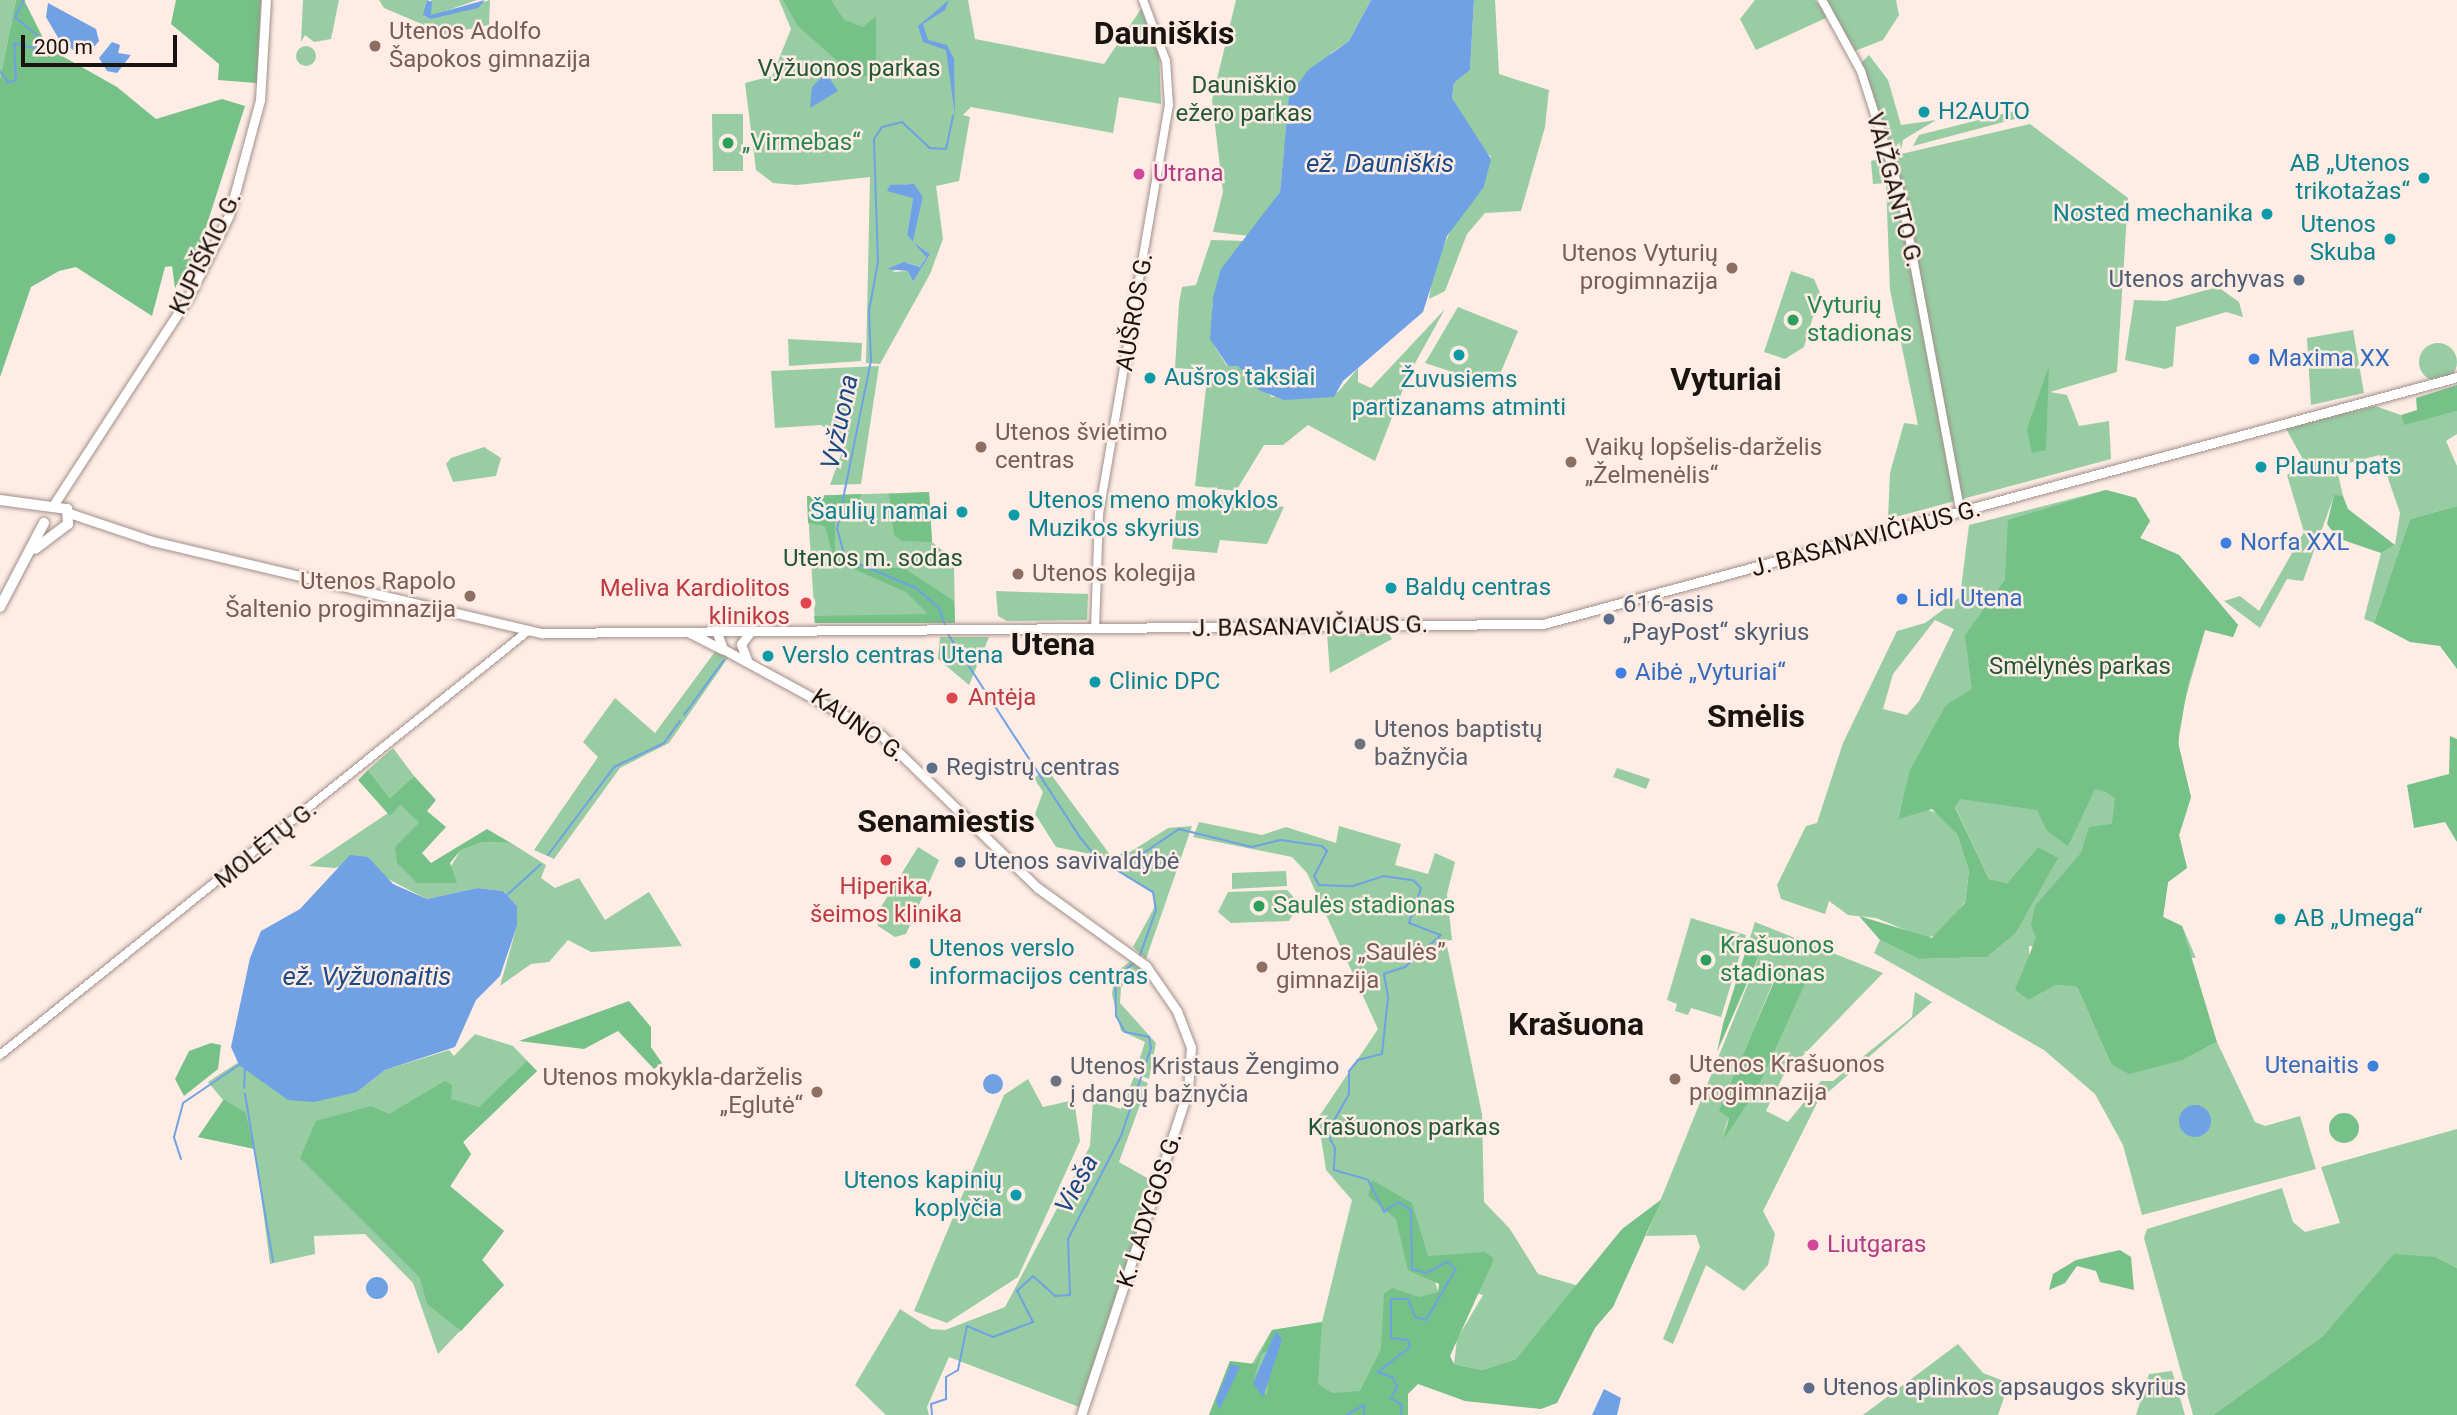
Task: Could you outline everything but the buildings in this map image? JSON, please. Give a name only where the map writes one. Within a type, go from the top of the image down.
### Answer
[{"type":"highway","points":[[0,503],[51,506],[68,511],[60,529],[35,549]]},
{"type":"highway","points":[[0,503],[60,529]]},
{"type":"highway","points":[[0,607],[35,549],[51,506]]},
{"type":"main road","name":"KUPIŠKIO G.","points":[[51,506],[72,480],[188,298],[229,215],[260,100],[267,0]]},
{"type":"main road","name":"J. BASANAVIČIAUS G.","points":[[68,511],[141,537],[528,631],[1553,624],[2457,377]]},
{"type":"main road","name":"KUPIŠKIO G.","points":[[68,511],[72,480]]},
{"type":"main road","name":"J. BASANAVIČIAUS G.","points":[[60,529],[141,537]]},
{"type":"main road","points":[[721,630],[723,649]]},
{"type":"main road","points":[[721,630],[734,654]]},
{"type":"main road","points":[[747,660],[741,644],[752,630]]},
{"type":"main road","name":"KAUNO G.","points":[[686,631],[747,660],[881,735],[957,808]]},
{"type":"main road","name":"K. LADYGOS G.","points":[[957,808],[1038,888],[1143,962],[1185,1029],[1191,1074],[1081,1415]]},
{"type":"street","name":"AUŠROS G.","points":[[1095,629],[1099,514],[1169,105],[1166,61],[1143,0]]},
{"type":"street","name":"VAIŽGANTO G.","points":[[1822,0],[1861,71],[1902,199],[1961,513]]},
{"type":"street","name":"MOLĖTŲ G.","points":[[0,1055],[528,631]]},
{"type":"green space","points":[[0,0],[16,0],[0,79]]},
{"type":"green space","points":[[16,0],[24,0],[48,48],[117,87],[156,119],[222,99],[245,106],[198,252],[175,288],[172,266],[165,267],[152,316],[76,267],[59,271],[31,287],[0,377],[0,79]]},
{"type":"green space","points":[[176,0],[261,0],[257,83],[218,80],[219,64],[171,24]]},
{"type":"green space","points":[[303,0],[339,0],[331,39],[314,42],[305,35],[301,42]]},
{"type":"green space","points":[[379,0],[427,0],[424,16],[430,19],[490,0],[489,25],[445,34],[384,8]]},
{"type":"green space","points":[[431,0],[477,0],[431,16]]},
{"type":"green space","name":"Vyžuonos parkas","points":[[779,0],[968,0],[975,39],[1104,64],[1141,9],[1159,51],[1161,104],[1119,97],[1113,133],[971,107],[963,115],[970,117],[959,181],[936,186],[943,239],[930,274],[880,364],[866,363],[870,177],[797,185],[773,183],[756,170],[745,83],[772,76],[791,29]],"holes":[[[909,184],[923,197],[913,242],[907,235],[913,198],[890,186]],[[914,243],[930,254],[913,282],[908,271],[892,272],[908,263],[920,267],[926,256]]]},
{"type":"green space","name":"Vyžuonos parkas","points":[[783,0],[831,0],[844,20],[863,27],[876,16],[876,73],[860,78],[851,73],[798,26]]},
{"type":"green space","name":"Dauniškio ežero parkas","points":[[1236,0],[1371,0],[1349,41],[1331,53],[1284,150],[1280,192],[1250,236],[1213,232],[1223,192],[1212,100]]},
{"type":"green space","points":[[1474,0],[1495,0],[1499,74],[1549,90],[1545,127],[1521,211],[1485,213],[1467,234],[1445,291],[1429,299],[1433,271],[1452,227],[1484,187],[1491,156],[1482,152],[1452,98],[1454,83],[1470,70]]},
{"type":"green space","points":[[1755,0],[1815,0],[1828,17],[1756,50],[1740,19]]},
{"type":"green space","points":[[1825,0],[1896,0],[1899,15],[1883,40],[1855,51]]},
{"type":"green space","points":[[306,46],[313,49],[316,56],[313,63],[306,66],[299,63],[296,56],[299,49]]},
{"type":"green space","points":[[1869,55],[1888,80],[1901,125],[1936,120],[1903,140],[1901,149],[1890,144],[1861,63]]},
{"type":"green space","points":[[2014,111],[2015,119],[1913,146],[1919,135]]},
{"type":"green space","name":"„Virmebas“","points":[[712,114],[743,114],[743,171],[713,171]]},
{"type":"green space","points":[[2030,124],[2128,198],[2117,372],[2050,392],[2067,395],[2079,426],[2109,421],[2111,459],[1888,519],[1890,473],[1904,423],[1918,425],[1890,290],[1886,183],[1873,184],[1871,161]]},
{"type":"green space","points":[[1211,240],[1247,241],[1212,304],[1215,347],[1227,366],[1238,366],[1272,397],[1338,392],[1358,368],[1358,382],[1371,388],[1445,309],[1409,374],[1375,461],[1308,425],[1283,445],[1264,445],[1236,491],[1195,486],[1208,370],[1175,368],[1179,303],[1182,287],[1196,285]]},
{"type":"green space","name":"Vyturių stadionas","points":[[1791,271],[1814,279],[1820,293],[1804,347],[1785,359],[1764,352]]},
{"type":"green space","points":[[2218,287],[2239,302],[2243,317],[2226,312],[2176,327],[2173,366],[2165,369],[2125,360],[2134,300],[2166,301]]},
{"type":"green space","points":[[1458,307],[1518,331],[1495,386],[1425,363]]},
{"type":"green space","points":[[2353,330],[2364,393],[2311,405],[2307,338]]},
{"type":"green space","points":[[788,339],[862,343],[861,361],[789,366]]},
{"type":"green space","points":[[2438,343],[2451,349],[2457,362],[2451,375],[2438,381],[2425,375],[2419,362],[2425,349]]},
{"type":"green space","points":[[879,366],[861,484],[830,485],[846,441],[821,425],[775,428],[771,371]]},
{"type":"green space","points":[[2049,366],[2046,450],[2032,453],[2027,429]]},
{"type":"green space","points":[[2457,385],[2457,411],[2404,425],[2401,415],[2417,410],[2416,398]]},
{"type":"green space","points":[[2375,406],[2401,415],[2404,424],[2457,411],[2457,434],[2446,441],[2457,466],[2457,506],[2410,519],[2374,623],[2364,619],[2381,553],[2395,545],[2400,513],[2380,455],[2336,466],[2343,496],[2334,496],[2303,581],[2287,579],[2260,628],[2224,601],[2240,596],[2259,611],[2304,532],[2287,475],[2305,463],[2285,427]]},
{"type":"green space","points":[[484,447],[501,458],[496,476],[453,482],[446,464],[451,458]]},
{"type":"green space","points":[[2106,490],[2136,498],[2150,521],[2140,538],[2179,555],[2238,625],[2233,637],[2205,630],[2180,718],[2178,757],[2191,797],[2179,835],[2187,868],[2168,882],[2163,917],[2182,926],[2196,958],[2029,946],[2029,1000],[2056,985],[2077,987],[2111,1064],[2183,1060],[2217,1042],[2255,1122],[2265,1126],[2300,1116],[2316,1169],[2142,1215],[2123,1145],[2095,1094],[2044,1050],[1874,953],[1880,940],[1919,959],[1987,957],[2016,933],[2057,859],[2038,847],[2007,883],[1989,879],[1955,806],[1911,770],[1898,818],[1923,808],[1940,814],[1957,834],[1969,871],[1965,902],[1939,935],[1925,938],[1876,918],[1848,915],[1829,901],[1825,914],[1781,899],[1777,885],[1806,826],[1817,823],[1843,743],[1897,631],[1925,623],[1960,597],[1969,525]],"holes":[[[1935,620],[1954,629],[1919,701],[1907,715],[1883,709],[1893,674]]]},
{"type":"green space","name":"Smėlynės parkas","points":[[2106,490],[2136,498],[2150,521],[2140,538],[2179,555],[2238,625],[2233,637],[2205,630],[2188,684],[2178,742],[2191,797],[2179,835],[2187,868],[2168,882],[2163,917],[2182,926],[2217,1042],[2183,1060],[2129,1074],[2111,1064],[2077,987],[2056,985],[2029,1000],[2015,990],[2036,938],[2031,925],[2035,906],[2081,853],[2089,827],[2112,824],[2115,798],[2106,792],[2095,789],[2068,846],[2047,831],[2037,810],[1960,799],[1955,807],[1989,879],[2007,883],[2038,847],[2058,858],[2016,933],[1987,957],[1919,959],[1880,940],[1859,916],[1932,938],[1965,903],[1969,871],[1957,834],[1932,809],[1898,819],[1910,770],[1946,705],[1972,689],[1965,635],[2005,580],[2008,520]]},
{"type":"green space","name":"Utenos m. sodas","points":[[929,492],[932,542],[954,560],[955,623],[815,623],[807,496]]},
{"type":"green space","points":[[929,492],[932,542],[902,541],[894,535],[889,494]]},
{"type":"green space","points":[[861,494],[855,518],[835,520],[835,551],[864,568],[904,568],[954,601],[955,623],[815,623],[814,616],[928,614],[906,592],[840,563],[832,552],[825,526],[808,523],[807,496]]},
{"type":"green space","points":[[1178,494],[1284,507],[1267,544],[1220,540],[1217,553],[1172,549]]},
{"type":"green space","points":[[2334,495],[2343,496],[2348,509],[2395,545],[2381,553],[2337,538],[2327,524]]},
{"type":"green space","points":[[2457,506],[2457,669],[2440,646],[2410,642],[2374,623],[2410,519]]},
{"type":"green space","points":[[996,591],[1088,594],[1087,620],[1007,621],[998,616]]},
{"type":"green space","points":[[1327,634],[1389,634],[1392,639],[1330,673]]},
{"type":"green space","points":[[940,637],[989,637],[969,685],[938,659]]},
{"type":"green space","points":[[717,649],[730,655],[669,743],[620,768],[554,859],[534,850],[598,757],[583,742],[615,698],[655,733]]},
{"type":"green space","points":[[2450,736],[2457,739],[2457,842],[2445,822],[2414,828],[2407,785],[2449,774]]},
{"type":"green space","points":[[393,748],[414,776],[390,798],[368,770]]},
{"type":"green space","points":[[1617,768],[1650,779],[1646,789],[1613,777]]},
{"type":"green space","points":[[1047,769],[1111,856],[1130,852],[1168,828],[1192,826],[1146,959],[1133,947],[1154,908],[1154,894],[1090,854],[1056,847],[1035,814],[1043,792],[1034,778]]},
{"type":"green space","points":[[368,770],[390,798],[414,776],[436,800],[427,811],[446,827],[422,853],[431,863],[487,829],[511,843],[482,842],[460,851],[450,863],[457,883],[417,883],[397,863],[395,847],[419,823],[400,805],[390,816],[358,780]]},
{"type":"green space","points":[[400,805],[420,824],[397,863],[450,868],[460,851],[482,842],[511,843],[546,865],[541,878],[555,888],[579,878],[605,920],[649,892],[682,946],[591,952],[568,940],[549,962],[531,964],[500,986],[517,926],[517,906],[503,891],[477,888],[427,899],[382,876],[368,857],[335,868],[309,866]]},
{"type":"green space","name":"Krašuonos parkas","points":[[1199,822],[1262,835],[1286,827],[1336,843],[1339,826],[1401,844],[1395,865],[1428,874],[1435,853],[1455,862],[1447,894],[1452,940],[1446,941],[1482,1114],[1484,1202],[1510,1229],[1538,1274],[1579,1286],[1516,1359],[1482,1370],[1454,1364],[1457,1339],[1483,1295],[1435,1282],[1438,1291],[1398,1358],[1335,1415],[1209,1415],[1230,1361],[1250,1367],[1272,1330],[1322,1322],[1352,1200],[1326,1170],[1318,1118],[1378,1029],[1307,873],[1292,857],[1193,837]]},
{"type":"green space","points":[[918,847],[939,860],[906,934],[895,937],[878,926],[876,915]]},
{"type":"green space","points":[[1286,871],[1287,886],[1232,889],[1232,873]]},
{"type":"green space","name":"Saulės stadionas","points":[[1287,890],[1300,904],[1289,921],[1231,923],[1218,912],[1228,892]]},
{"type":"green space","name":"Krašuonos stadionas","points":[[1691,918],[1746,935],[1721,1017],[1691,1008],[1688,1015],[1675,1011],[1677,1004],[1667,1000]]},
{"type":"green space","points":[[1755,922],[1883,973],[1783,1076],[1766,1111],[1788,1122],[1821,1081],[1833,1081],[1912,1017],[1915,992],[1932,1002],[1818,1101],[1763,1211],[1775,1234],[1768,1265],[1744,1291],[1706,1265],[1673,1344],[1663,1339],[1700,1247],[1696,1235],[1646,1236],[1758,959],[1746,950]],"holes":[[[1780,965],[1804,971],[1722,1135],[1729,1118],[1720,1111]]]},
{"type":"green space","points":[[1746,950],[1758,958],[1717,1052],[1723,1024]]},
{"type":"green space","points":[[1133,959],[1142,968],[1121,987],[1120,1003],[1156,1043],[1149,1079],[1135,1073],[1145,1042],[1121,1031],[1112,994],[1115,973]]},
{"type":"green space","points":[[1781,965],[1808,977],[1757,1089],[1724,1139],[1729,1118],[1719,1111]]},
{"type":"green space","points":[[629,1001],[651,1027],[651,1047],[662,1063],[654,1069],[618,1031],[584,1049],[519,1041]]},
{"type":"green space","points":[[475,1034],[513,1046],[537,1071],[463,1142],[471,1154],[450,1187],[504,1231],[482,1260],[504,1285],[438,1354],[413,1283],[365,1234],[314,1236],[315,1254],[270,1264],[255,1149],[198,1137],[223,1100],[208,1082],[237,1063],[329,1096],[357,1092],[385,1070],[449,1050],[454,1056]]},
{"type":"green space","points":[[211,1043],[221,1045],[218,1069],[184,1096],[175,1079],[189,1051]]},
{"type":"green space","points":[[527,1061],[537,1071],[463,1142],[471,1154],[450,1186],[504,1231],[482,1260],[504,1285],[461,1331],[427,1304],[420,1278],[300,1158],[316,1121],[371,1106],[389,1114],[445,1081],[452,1085],[451,1099],[479,1107]]},
{"type":"green space","points":[[1134,1077],[1148,1083],[1119,1162],[1154,1182],[1079,1407],[949,1357],[927,1407],[929,1415],[886,1415],[855,1385],[900,1309],[931,1329],[945,1330],[1005,1307],[1090,1146],[1093,1100],[1121,1109]]},
{"type":"green space","points":[[1028,1079],[1043,1107],[1074,1100],[1080,1141],[1018,1277],[947,1323],[914,1311],[1004,1095]]},
{"type":"green space","points":[[224,1100],[245,1112],[255,1149],[198,1137]]},
{"type":"green space","points":[[2344,1113],[2355,1117],[2359,1128],[2355,1139],[2344,1143],[2333,1139],[2329,1128],[2333,1117]]},
{"type":"green space","points":[[2457,1129],[2457,1268],[2436,1257],[2408,1258],[2372,1282],[2323,1336],[2213,1415],[2193,1415],[2144,1238],[2147,1229],[2282,1188],[2293,1222],[2305,1232],[2340,1223],[2321,1167]]},
{"type":"green space","points":[[1372,1180],[1412,1203],[1428,1256],[1485,1252],[1494,1259],[1450,1356],[1454,1364],[1482,1370],[1516,1359],[1622,1229],[1662,1199],[1613,1307],[1595,1328],[1557,1403],[1541,1409],[1465,1401],[1418,1384],[1408,1394],[1408,1415],[1209,1415],[1230,1361],[1255,1364],[1272,1330],[1322,1322],[1318,1384],[1332,1393],[1360,1391],[1381,1349],[1384,1294],[1392,1288],[1419,1297],[1438,1292],[1439,1284],[1408,1270],[1396,1219],[1368,1196]],"holes":[[[1282,1340],[1269,1370],[1267,1395],[1253,1383],[1261,1355]]]},
{"type":"green space","points":[[2120,1250],[2131,1257],[2134,1290],[2100,1282],[2096,1271],[2077,1266],[2065,1283],[2049,1290],[2053,1274],[2076,1260]]},
{"type":"green space","points":[[2394,1254],[2436,1257],[2457,1268],[2457,1415],[2213,1415],[2323,1336]]},
{"type":"green space","points":[[1958,1344],[1983,1373],[2009,1383],[1998,1415],[1863,1415]]},
{"type":"green space","points":[[2172,1371],[2185,1415],[2136,1415],[2149,1374]]},
{"type":"water","points":[[427,0],[432,2],[431,15],[485,0],[478,8],[430,19],[423,15]]},
{"type":"water","points":[[949,0],[945,10],[923,24],[928,40],[947,45],[954,59],[955,116],[946,50],[923,42],[918,26]]},
{"type":"water","name":"ež. Dauniškis","points":[[1371,0],[1474,0],[1470,70],[1454,83],[1452,98],[1491,159],[1484,187],[1447,236],[1423,312],[1343,381],[1334,397],[1284,400],[1259,390],[1238,366],[1228,366],[1210,339],[1213,297],[1221,269],[1280,192],[1289,97],[1308,70],[1349,41]]},
{"type":"water","points":[[48,3],[96,29],[99,41],[92,49],[79,54],[60,41],[46,17]]},
{"type":"water","points":[[112,42],[120,45],[118,53],[131,55],[117,73],[107,71],[99,58]]},
{"type":"water","points":[[826,73],[838,91],[810,108],[812,87]]},
{"type":"water","points":[[914,184],[923,197],[913,242],[907,235],[913,198],[887,191],[890,185]]},
{"type":"water","points":[[913,242],[930,254],[913,282],[908,271],[887,269],[904,262],[920,267],[926,257]]},
{"type":"water","name":"ež. Vyžuonaitis","points":[[350,855],[368,857],[393,884],[427,899],[477,888],[503,891],[517,906],[517,926],[500,976],[476,1000],[455,1047],[385,1070],[357,1092],[314,1102],[288,1100],[239,1065],[231,1047],[250,958],[261,931],[300,909]]},
{"type":"water","points":[[989,1074],[997,1074],[1003,1084],[997,1094],[989,1094],[983,1088],[983,1080]]},
{"type":"water","points":[[2195,1105],[2206,1110],[2211,1121],[2206,1132],[2195,1137],[2184,1132],[2179,1121],[2184,1110]]},
{"type":"water","points":[[377,1277],[385,1280],[388,1288],[385,1296],[377,1299],[369,1296],[366,1288],[369,1280]]},
{"type":"water","points":[[1276,1331],[1282,1340],[1263,1397],[1253,1383]]},
{"type":"water","points":[[1231,1364],[1240,1367],[1219,1410],[1216,1400]]},
{"type":"water","points":[[1604,1389],[1621,1398],[1617,1415],[1592,1415]]},
{"type":"waterway","points":[[0,71],[8,82],[16,80],[14,43],[37,49],[37,35],[15,17],[24,0]]},
{"type":"waterway","name":"Vyžuona","points":[[945,625],[939,608],[916,588],[845,558],[837,529],[871,361],[869,311],[878,262],[874,139],[882,127],[902,122],[930,148],[946,149],[953,116]]},
{"type":"waterway","name":"Vyžuona","points":[[948,634],[1079,836],[1097,858],[1153,892],[1156,910],[1139,958]]},
{"type":"waterway","points":[[684,715],[724,660]]},
{"type":"waterway","points":[[548,855],[614,767],[664,743],[680,721]]},
{"type":"waterway","name":"Krašuona","points":[[1112,864],[1142,854],[1179,829],[1252,847],[1281,840],[1322,846],[1327,851],[1314,876],[1319,885],[1353,886],[1383,876],[1413,880],[1421,888],[1409,923],[1441,935],[1405,967],[1384,974],[1388,997],[1382,1054],[1358,1060],[1349,1071],[1349,1094],[1327,1133],[1335,1148],[1334,1170],[1368,1180],[1384,1212],[1398,1202],[1411,1210],[1412,1269],[1426,1273],[1447,1262],[1456,1269],[1426,1320],[1415,1317],[1408,1299],[1391,1299],[1391,1338],[1408,1340],[1410,1347],[1378,1372],[1392,1377],[1397,1387],[1391,1398],[1402,1405],[1401,1415]]},
{"type":"waterway","points":[[507,895],[540,865]]},
{"type":"waterway","name":"Vieša","points":[[932,1415],[931,1404],[946,1399],[946,1377],[958,1370],[967,1326],[993,1337],[1033,1322],[1017,1291],[1033,1276],[1055,1296],[1070,1295],[1068,1239],[1121,1136],[1151,1048],[1149,1037],[1125,1032],[1116,1016],[1115,977],[1136,962]]},
{"type":"waterway","points":[[181,1159],[174,1137],[183,1103],[239,1065]]},
{"type":"waterway","points":[[244,1088],[245,1069]]},
{"type":"waterway","points":[[245,1094],[273,1262]]},
{"type":"waterway","name":"Krašuona","points":[[1346,1415],[1364,1405],[1364,1415]]},
{"type":"place","name":"Utenos Adolfo Šapokos gimnazija","points":[[375,46]]},
{"type":"place","name":"H2AUTO","points":[[1924,112]]},
{"type":"place","name":"„Virmebas“","points":[[728,143]]},
{"type":"place","name":"Utrana","points":[[1139,174]]},
{"type":"place","name":"AB „Utenos trikotažas“","points":[[2424,178]]},
{"type":"place","name":"Nosted mechanika","points":[[2267,214]]},
{"type":"place","name":"Utenos Skuba","points":[[2390,239]]},
{"type":"place","name":"Utenos Vyturių progimnazija","points":[[1732,268]]},
{"type":"place","name":"Utenos archyvas","points":[[2299,280]]},
{"type":"place","name":"Vyturių stadionas","points":[[1793,320]]},
{"type":"place","name":"Žuvusiems partizanams atminti","points":[[1459,355]]},
{"type":"place","name":"Maxima XX","points":[[2254,359]]},
{"type":"place","name":"Aušros taksiai","points":[[1150,378]]},
{"type":"place","name":"Utenos švietimo centras","points":[[981,447]]},
{"type":"place","name":"Vaikų lopšelis-darželis „Želmenėlis“","points":[[1571,462]]},
{"type":"place","name":"Plaunu pats","points":[[2261,467]]},
{"type":"place","name":"Šaulių namai","points":[[962,512]]},
{"type":"place","name":"Utenos meno mokyklos Muzikos skyrius","points":[[1014,515]]},
{"type":"place","name":"Norfa XXL","points":[[2226,543]]},
{"type":"place","name":"Utenos kolegija","points":[[1018,574]]},
{"type":"place","name":"Baldų centras","points":[[1391,588]]},
{"type":"place","name":"Utenos Rapolo Šaltenio progimnazija","points":[[470,596]]},
{"type":"place","name":"Lidl Utena","points":[[1902,599]]},
{"type":"place","name":"Meliva Kardiolitos klinikos","points":[[806,603]]},
{"type":"place","name":"616-asis „PayPost“ skyrius","points":[[1609,619]]},
{"type":"place","name":"Verslo centras Utena","points":[[768,656]]},
{"type":"place","name":"Aibė „Vyturiai“","points":[[1621,673]]},
{"type":"place","name":"Clinic DPC","points":[[1095,682]]},
{"type":"place","name":"Antėja","points":[[952,698]]},
{"type":"place","name":"Utenos baptistų bažnyčia","points":[[1360,744]]},
{"type":"place","name":"Registrų centras","points":[[932,768]]},
{"type":"place","name":"Hiperika, šeimos klinika","points":[[886,860]]},
{"type":"place","name":"Utenos savivaldybė","points":[[960,862]]},
{"type":"place","name":"Saulės stadionas","points":[[1259,906]]},
{"type":"place","name":"AB „Umega“","points":[[2280,919]]},
{"type":"place","name":"Krašuonos stadionas","points":[[1706,960]]},
{"type":"place","name":"Utenos verslo informacijos centras","points":[[915,963]]},
{"type":"place","name":"Utenos „Saulės” gimnazija","points":[[1262,967]]},
{"type":"place","name":"Utenaitis","points":[[2373,1066]]},
{"type":"place","name":"Utenos Krašuonos progimnazija","points":[[1675,1079]]},
{"type":"place","name":"Utenos Kristaus Žengimo į dangų bažnyčia","points":[[1056,1081]]},
{"type":"place","name":"Utenos mokykla-darželis „Eglutė“","points":[[817,1092]]},
{"type":"place","name":"Utenos kapinių koplyčia","points":[[1016,1195]]},
{"type":"place","name":"Liutgaras","points":[[1813,1245]]},
{"type":"place","name":"Utenos aplinkos apsaugos skyrius","points":[[1809,1388]]},
{"type":"district","name":"Dauniškis","points":[[1164,33]]},
{"type":"district","name":"Vyturiai","points":[[1726,379]]},
{"type":"district","name":"Utena","points":[[1053,644]]},
{"type":"district","name":"Smėlis","points":[[1756,716]]},
{"type":"district","name":"Senamiestis","points":[[946,821]]},
{"type":"district","name":"Krašuona","points":[[1576,1024]]}]
